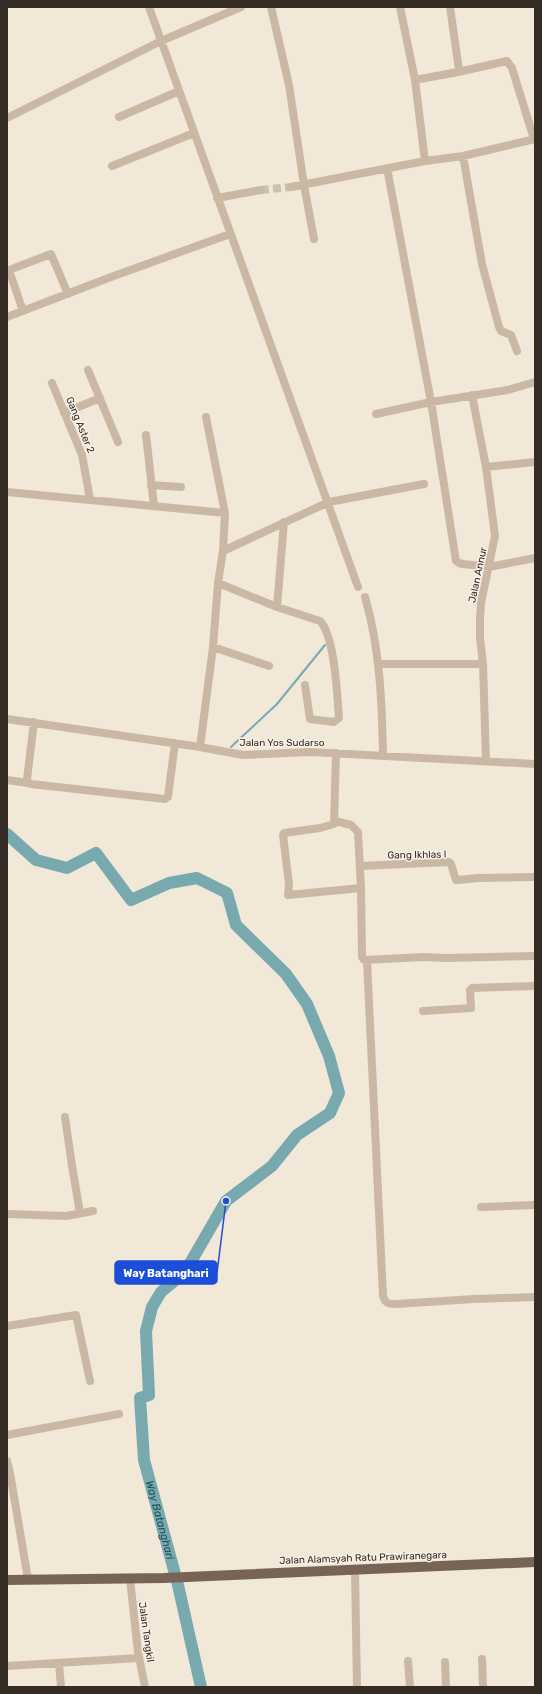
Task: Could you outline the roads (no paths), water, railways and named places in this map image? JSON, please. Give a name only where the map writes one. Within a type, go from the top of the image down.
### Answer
[{"type":"main road","name":"Jalan Alamsyah Ratu Prawiranegara","points":[[7,1580],[164,1578],[191,1575],[535,1562]]},
{"type":"street","points":[[149,7],[230,234],[329,502],[358,587]]},
{"type":"street","points":[[7,118],[161,41],[241,7]]},
{"type":"street","points":[[271,7],[289,85],[304,185],[314,239]]},
{"type":"street","points":[[400,7],[415,80],[425,161]]},
{"type":"street","points":[[450,7],[460,65],[458,72]]},
{"type":"street","points":[[291,187],[425,161],[463,156],[535,139],[512,68],[507,61],[415,80]]},
{"type":"street","points":[[118,117],[179,91]]},
{"type":"street","points":[[112,166],[194,133]]},
{"type":"street","points":[[463,156],[482,264],[501,331],[511,335],[517,352]]},
{"type":"street","points":[[387,168],[431,402],[456,560],[459,564],[489,567],[535,558]]},
{"type":"street","points":[[217,198],[261,190]]},
{"type":"street","points":[[7,318],[230,234]]},
{"type":"street","points":[[23,311],[9,270],[51,254],[68,294]]},
{"type":"street","points":[[88,370],[118,442]]},
{"type":"street","points":[[376,414],[431,402],[508,390],[535,382]]},
{"type":"street","name":"Gang Aster 2","points":[[52,383],[82,455],[90,499]]},
{"type":"street","name":"Jalan Annur","points":[[472,396],[486,467],[495,536],[495,546],[481,603],[480,638],[483,664],[486,761]]},
{"type":"street","points":[[64,413],[100,398]]},
{"type":"street","points":[[200,747],[213,647],[218,583],[223,550],[225,513],[206,417]]},
{"type":"street","points":[[146,435],[154,506]]},
{"type":"street","points":[[486,467],[535,462]]},
{"type":"street","points":[[223,550],[329,502],[424,484]]},
{"type":"street","points":[[151,485],[181,487]]},
{"type":"street","points":[[7,492],[225,513]]},
{"type":"street","points":[[277,607],[284,522]]},
{"type":"street","points":[[218,583],[277,607],[320,621],[324,625],[332,652],[339,718],[337,720],[310,719],[304,685]]},
{"type":"street","points":[[365,597],[372,621],[378,664],[383,756]]},
{"type":"street","points":[[213,647],[269,666]]},
{"type":"street","points":[[378,664],[483,664]]},
{"type":"street","name":"Jalan Yos Sudarso","points":[[7,719],[175,743],[243,755],[310,752],[535,764]]},
{"type":"street","points":[[28,782],[27,779],[34,722]]},
{"type":"street","points":[[7,780],[165,799],[168,797],[175,743]]},
{"type":"street","points":[[336,753],[334,824],[331,826],[284,833],[283,835],[289,884],[288,894],[362,888]]},
{"type":"street","points":[[335,821],[351,825],[358,832],[362,888],[362,957],[364,960],[424,957],[447,958],[535,956]]},
{"type":"street","name":"Gang Ikhlas I","points":[[360,866],[449,862],[456,880],[535,877]]},
{"type":"street","points":[[367,961],[384,1301],[389,1304],[396,1304],[535,1297]]},
{"type":"street","points":[[423,1011],[471,1008],[470,990],[472,988],[535,986]]},
{"type":"street","points":[[65,1117],[80,1213]]},
{"type":"street","points":[[481,1207],[535,1205]]},
{"type":"street","points":[[7,1214],[66,1216],[93,1211]]},
{"type":"street","points":[[7,1326],[76,1315],[90,1381]]},
{"type":"street","points":[[7,1435],[119,1414]]},
{"type":"street","points":[[7,1461],[28,1579]]},
{"type":"street","points":[[355,1570],[357,1687]]},
{"type":"street","name":"Jalan Tangkil","points":[[130,1579],[139,1658],[145,1687]]},
{"type":"street","points":[[7,1666],[139,1658]]},
{"type":"street","points":[[482,1660],[483,1687]]},
{"type":"street","points":[[408,1661],[410,1687]]},
{"type":"street","points":[[445,1662],[446,1687]]},
{"type":"street","points":[[58,1664],[61,1687]]},
{"type":"waterway","points":[[231,747],[277,704],[325,645]]},
{"type":"waterway","name":"Way Batanghari","points":[[7,834],[36,860],[67,868],[96,853],[131,900],[169,883],[197,878],[227,893],[236,925],[286,974],[307,1004],[329,1056],[339,1093],[330,1113],[297,1135],[272,1166],[226,1201],[185,1272],[161,1292],[152,1307],[146,1331],[149,1395],[140,1398],[144,1460],[178,1585],[201,1687]]},
{"type":"tunnel","points":[[261,190],[291,187]]},
{"type":"place","name":"Way Batanghari","points":[[226,1201]]}]
